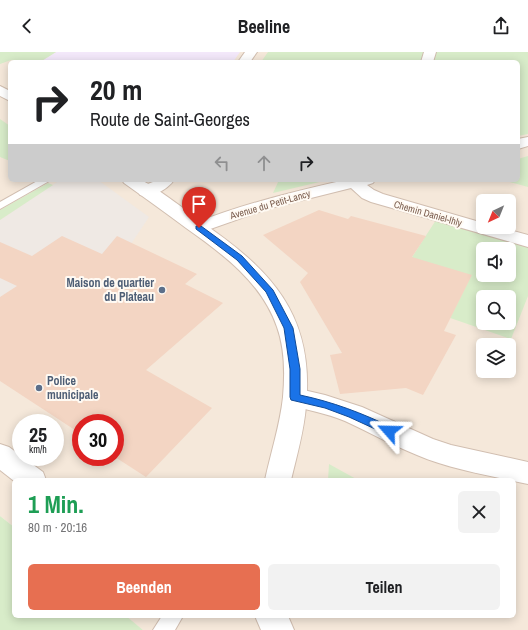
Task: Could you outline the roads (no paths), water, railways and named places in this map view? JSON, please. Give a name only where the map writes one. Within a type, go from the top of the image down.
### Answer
[{"type":"street","points":[[138,186],[163,184],[164,182]]},
{"type":"street","name":"Avenue du Petit-Lancy","points":[[199,228],[232,215],[300,194],[356,182]]},
{"type":"street","name":"Chemin Daniel-Ihly","points":[[362,182],[368,194],[377,198],[528,241]]},
{"type":"street","points":[[138,186],[199,228],[239,258],[269,290],[288,328],[295,369],[295,397],[291,430],[279,478]]},
{"type":"street","points":[[295,397],[325,404],[353,414],[426,448],[451,456],[528,473]]},
{"type":"street","points":[[0,455],[30,478]]},
{"type":"street","points":[[272,618],[278,630]]},
{"type":"lane","points":[[0,206],[42,182]]},
{"type":"lane","points":[[164,630],[173,618]]},
{"type":"place","name":"Maison de quartier du Plateau","points":[[162,290]]},
{"type":"place","name":"Police municipale","points":[[39,388]]}]
